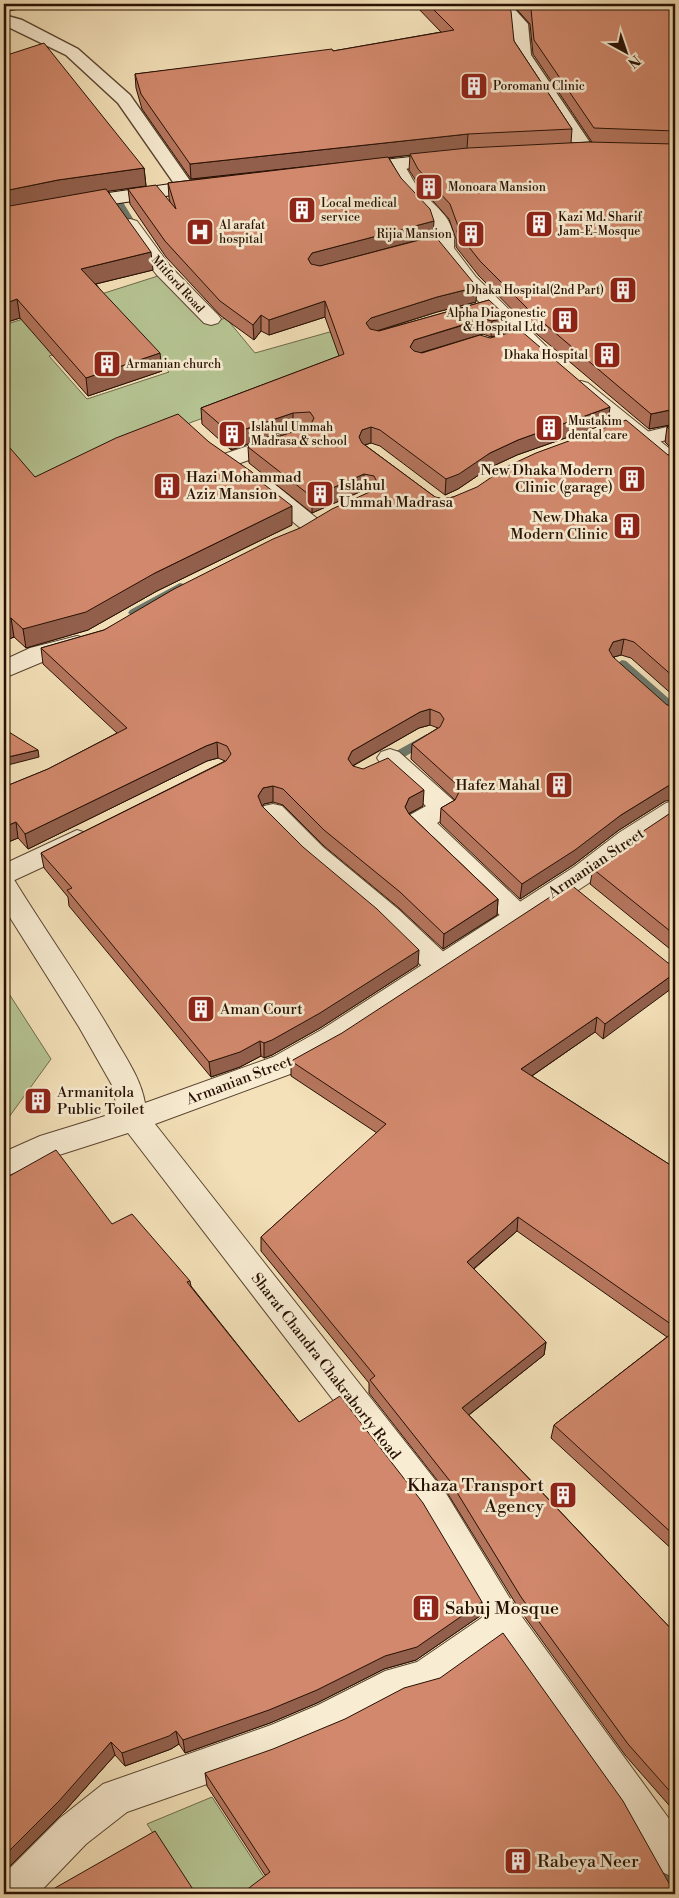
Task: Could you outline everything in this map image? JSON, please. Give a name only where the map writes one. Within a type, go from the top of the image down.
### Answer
[{"type":"street","points":[[566,151],[606,150]]},
{"type":"street","points":[[338,171],[467,156]]},
{"type":"street","points":[[395,164],[409,188],[439,221],[445,233],[435,244],[444,248],[464,274],[485,309],[524,336],[560,369],[675,464]]},
{"type":"street","points":[[4,216],[224,183]]},
{"type":"street","name":"Mitford Road","points":[[114,198],[128,222],[163,270],[211,319]]},
{"type":"street","points":[[502,342],[524,336]]},
{"type":"street","points":[[601,434],[628,424]]},
{"type":"street","points":[[646,439],[675,431]]},
{"type":"street","points":[[302,435],[221,454],[311,526]]},
{"type":"street","points":[[4,670],[39,654],[97,638]]},
{"type":"street","points":[[414,745],[380,764],[444,807],[419,822],[517,915]]},
{"type":"street","name":"Armanian Street","points":[[4,1165],[51,1145],[134,1119],[284,1065],[331,1038],[568,883],[675,810]]},
{"type":"street","points":[[273,813],[314,854],[388,916],[440,966]]},
{"type":"street","points":[[4,875],[96,831]]},
{"type":"street","points":[[4,885],[40,945],[89,1019],[122,1077],[128,1088],[134,1119]]},
{"type":"street","name":"Sharat Chandra Chakraborty Road","points":[[134,1119],[435,1506],[505,1622],[675,1860]]},
{"type":"street","points":[[11,1894],[74,1831],[116,1797],[273,1744],[331,1718],[398,1684],[424,1678],[505,1622]]},
{"type":"lane","points":[[501,4],[520,24],[523,55],[586,150]]},
{"type":"lane","points":[[4,20],[16,22],[72,52],[124,99],[186,188]]},
{"type":"lane","points":[[568,883],[591,902]]},
{"type":"green space","points":[[161,275],[208,323],[226,318],[255,353],[358,324],[332,373],[192,422],[4,509],[4,325]],"holes":[[[127,330],[169,372],[87,399],[49,356]]]},
{"type":"green space","points":[[4,986],[51,1059],[4,1124]]},
{"type":"green space","points":[[212,1797],[268,1883],[254,1894],[193,1894],[147,1824]]},
{"type":"building","points":[[428,4],[505,4],[511,11],[514,41],[572,129],[468,134],[190,164],[141,94],[135,74],[332,49],[333,51],[454,30]]},
{"type":"building","points":[[526,4],[675,4],[675,131],[594,128],[534,40],[531,9]]},
{"type":"building","points":[[44,43],[144,168],[58,180],[4,191],[4,56]]},
{"type":"building","points":[[588,142],[675,144],[675,409],[651,414],[533,314],[480,261],[457,232],[458,226],[450,204],[418,169],[410,154],[468,148]]},
{"type":"building","points":[[388,157],[401,178],[430,209],[434,221],[312,253],[308,259],[311,264],[320,266],[435,236],[477,287],[437,297],[371,318],[366,323],[370,329],[379,331],[489,300],[507,317],[492,321],[484,319],[475,321],[414,340],[410,347],[414,351],[422,353],[480,335],[490,338],[520,330],[610,407],[518,440],[490,453],[459,474],[446,479],[380,430],[371,427],[362,430],[359,437],[362,443],[435,497],[443,499],[477,487],[508,466],[536,453],[626,420],[668,455],[675,456],[675,678],[634,642],[624,639],[613,642],[609,650],[613,657],[667,705],[675,706],[675,784],[668,786],[621,815],[575,850],[522,884],[441,808],[455,800],[460,790],[455,783],[412,744],[440,727],[444,719],[440,713],[430,709],[420,712],[352,751],[348,759],[353,766],[363,769],[388,758],[424,790],[409,798],[405,807],[409,814],[498,899],[444,934],[400,892],[324,830],[283,789],[273,786],[263,788],[258,796],[262,806],[303,847],[377,909],[419,950],[320,1013],[272,1040],[264,1043],[260,1041],[240,1052],[209,1062],[67,890],[72,888],[41,853],[226,761],[231,754],[227,746],[217,742],[206,746],[25,834],[16,822],[4,827],[4,787],[48,769],[127,728],[41,648],[104,630],[174,589],[273,539],[300,528],[332,509],[374,490],[378,484],[374,476],[364,474],[312,497],[248,447],[310,426],[314,418],[310,412],[293,413],[231,434],[201,408],[344,354],[325,301],[269,320],[261,315],[253,325],[220,301],[165,241],[128,189],[156,185],[176,209],[168,183]]},
{"type":"building","points":[[106,189],[151,252],[81,269],[160,353],[86,378],[17,299],[4,304],[4,207]]},
{"type":"building","points":[[178,414],[209,442],[252,472],[261,482],[292,506],[155,573],[86,612],[23,629],[11,618],[4,621],[4,441],[35,477],[116,438]]},
{"type":"building","points":[[675,424],[675,434],[667,427]]},
{"type":"building","points":[[4,729],[38,750],[4,758]]},
{"type":"building","points":[[675,810],[675,935],[593,869]]},
{"type":"building","points":[[570,884],[668,963],[675,965],[675,973],[605,1024],[597,1017],[521,1069],[675,1168],[675,1327],[518,1217],[467,1262],[546,1342],[462,1408],[675,1633],[675,1797],[628,1744],[521,1597],[450,1481],[370,1380],[375,1376],[261,1237],[386,1124],[291,1061],[342,1033]]},
{"type":"building","points":[[56,1150],[112,1224],[132,1214],[190,1281],[187,1282],[299,1422],[340,1396],[423,1503],[482,1602],[417,1647],[385,1656],[317,1690],[269,1710],[183,1740],[176,1731],[169,1736],[122,1753],[111,1742],[59,1801],[4,1856],[4,1179]]},
{"type":"building","points":[[675,1331],[675,1536],[554,1425]]},
{"type":"building","points":[[503,1633],[623,1801],[675,1894],[241,1894],[270,1872],[205,1773],[273,1749],[345,1719],[404,1688],[440,1678]]},
{"type":"building","points":[[155,1831],[196,1894],[51,1894],[55,1888]]},
{"type":"waterway","points":[[116,199],[135,230]]},
{"type":"waterway","points":[[134,613],[180,587]]},
{"type":"waterway","points":[[622,664],[675,711]]},
{"type":"waterway","points":[[399,764],[393,758],[427,738]]},
{"type":"waterway","points":[[662,1861],[675,1881]]},
{"type":"place","name":"Poromanu Clinic","points":[[474,86]]},
{"type":"place","name":"Monoara Mansion","points":[[429,187]]},
{"type":"place","name":"Local medical service","points":[[302,210]]},
{"type":"place","name":"Kazi Md. Sharif Jam-E-Mosque","points":[[539,224]]},
{"type":"place","name":"Al arafat hospital","points":[[200,232]]},
{"type":"place","name":"Rijia Mansion","points":[[471,234]]},
{"type":"place","name":"Dhaka Hospital(2nd Part)","points":[[623,290]]},
{"type":"place","name":"Alpha Diagonestic & Hospital Ltd.","points":[[565,320]]},
{"type":"place","name":"Dhaka Hospital","points":[[607,355]]},
{"type":"place","name":"Armanian church","points":[[107,364]]},
{"type":"place","name":"Mustakim dental care","points":[[549,428]]},
{"type":"place","name":"Islahul Ummah Madrasa & school","points":[[232,434]]},
{"type":"place","name":"New Dhaka Modern Clinic (garage)","points":[[632,479]]},
{"type":"place","name":"Hazi Mohammad Aziz Mansion","points":[[167,486]]},
{"type":"place","name":"Islahul Ummah Madrasa","points":[[320,494]]},
{"type":"place","name":"New Dhaka Modern Clinic","points":[[627,526]]},
{"type":"place","name":"Hafez Mahal","points":[[559,785]]},
{"type":"place","name":"Aman Court","points":[[201,1009]]},
{"type":"place","name":"Armanitola Public Toilet","points":[[38,1101]]},
{"type":"place","name":"Khaza Transport Agency","points":[[563,1495]]},
{"type":"place","name":"Sabuj Mosque","points":[[426,1608]]},
{"type":"place","name":"Rabeya Neer","points":[[518,1861]]}]
